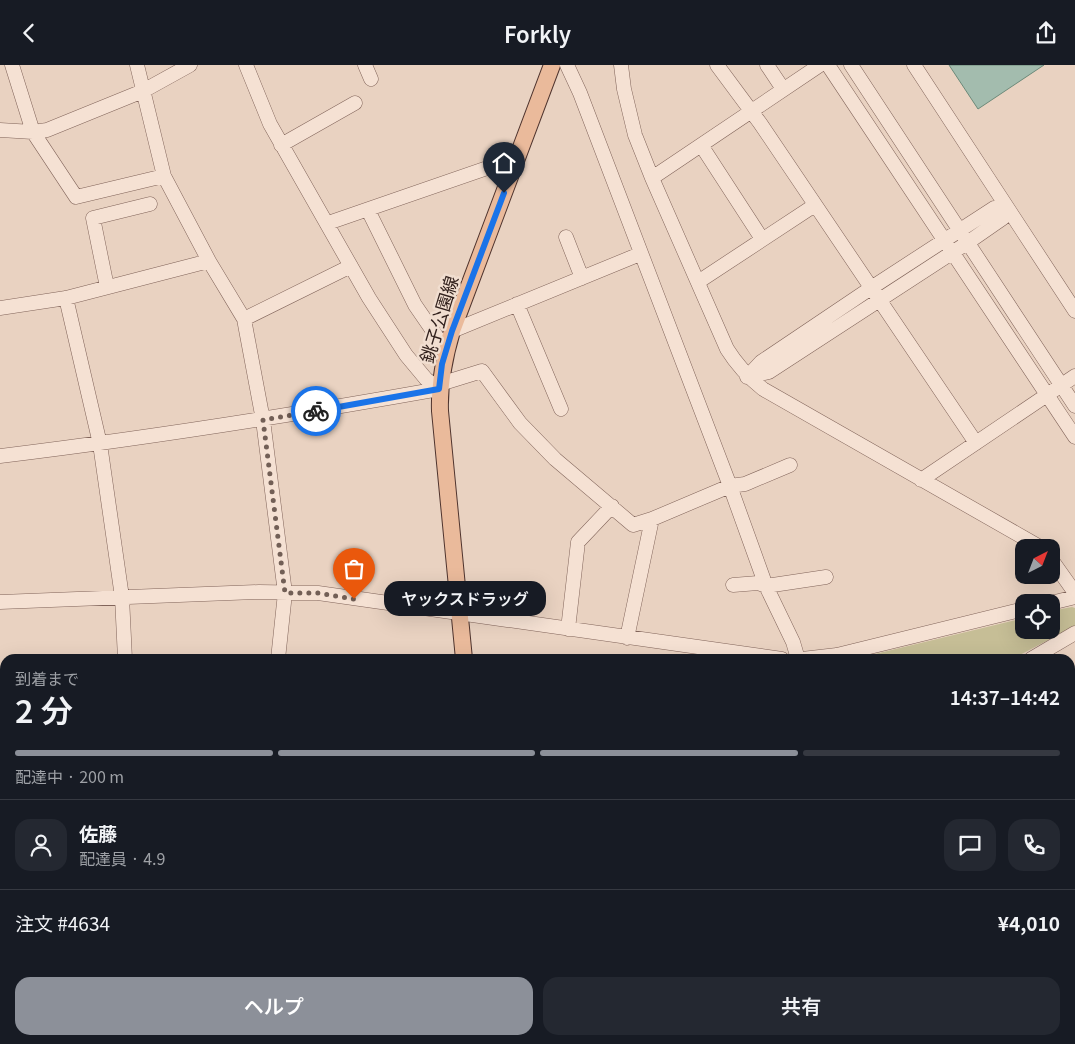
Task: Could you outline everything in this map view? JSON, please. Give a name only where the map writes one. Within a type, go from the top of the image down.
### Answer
[{"type":"main road","name":"銚子公園線","points":[[464,654],[440,387],[442,364],[452,331],[552,65]]},
{"type":"street","points":[[12,65],[33,132],[76,197],[164,176]]},
{"type":"street","points":[[137,65],[164,176],[244,319],[263,420],[285,593],[279,654]]},
{"type":"street","points":[[0,130],[33,132],[47,130],[143,91],[190,65]]},
{"type":"street","points":[[246,65],[270,124],[281,145],[328,223],[369,298],[406,355],[426,379],[440,387]]},
{"type":"street","points":[[365,65],[371,79]]},
{"type":"street","points":[[567,65],[580,93],[730,486],[766,586],[793,642],[797,654]]},
{"type":"street","points":[[622,65],[624,89],[635,135],[652,178],[734,361],[762,389],[1026,539]]},
{"type":"street","points":[[717,65],[760,123],[976,443]]},
{"type":"street","points":[[767,65],[783,89]]},
{"type":"street","points":[[652,178],[820,65]]},
{"type":"street","points":[[828,65],[1075,437]]},
{"type":"street","points":[[851,65],[1075,406]]},
{"type":"street","points":[[914,65],[1075,311]]},
{"type":"street","points":[[281,145],[355,103]]},
{"type":"street","points":[[701,145],[762,239]]},
{"type":"street","points":[[328,223],[516,158]]},
{"type":"street","points":[[107,287],[92,218],[150,204]]},
{"type":"street","points":[[698,282],[815,205]]},
{"type":"street","points":[[949,246],[959,230],[994,208],[1007,208]]},
{"type":"street","points":[[748,377],[769,372],[875,293],[949,246],[967,243],[1003,218],[1007,208]]},
{"type":"street","points":[[368,210],[415,305],[446,350]]},
{"type":"street","points":[[566,237],[582,277]]},
{"type":"street","points":[[452,331],[640,254]]},
{"type":"street","points":[[0,309],[66,297],[210,261]]},
{"type":"street","points":[[244,319],[351,266]]},
{"type":"street","points":[[66,297],[100,444],[122,597],[125,654]]},
{"type":"street","points":[[517,304],[561,409]]},
{"type":"street","points":[[0,456],[100,444],[263,420],[440,387],[482,371],[520,423],[555,459],[634,525],[730,486],[745,484],[790,465]]},
{"type":"street","points":[[921,479],[1075,376]]},
{"type":"street","points":[[568,629],[578,542],[612,507]]},
{"type":"street","points":[[627,638],[652,519]]},
{"type":"street","points":[[1060,572],[1075,595],[1060,600]]},
{"type":"street","points":[[733,585],[758,583],[766,586],[826,577]]},
{"type":"street","points":[[0,602],[259,592],[318,593],[745,654]]},
{"type":"street","points":[[841,654],[1015,611]]},
{"type":"street","points":[[1039,654],[1075,633]]},
{"type":"shaded area","points":[[949,65],[1044,65],[978,109]]},
{"type":"shaded area","points":[[1075,608],[1075,625],[1060,634],[1060,609]]},
{"type":"shaded area","points":[[1015,620],[1015,639],[1050,639],[1022,654],[875,654]]},
{"type":"way so far","points":[[316,411],[263,420],[285,593],[318,593],[354,599]]},
{"type":"place","name":"ヤックスドラッグ","points":[[354,599]]},
{"type":"route","points":[[316,411],[439,389],[442,364],[452,331],[504,193]]}]
